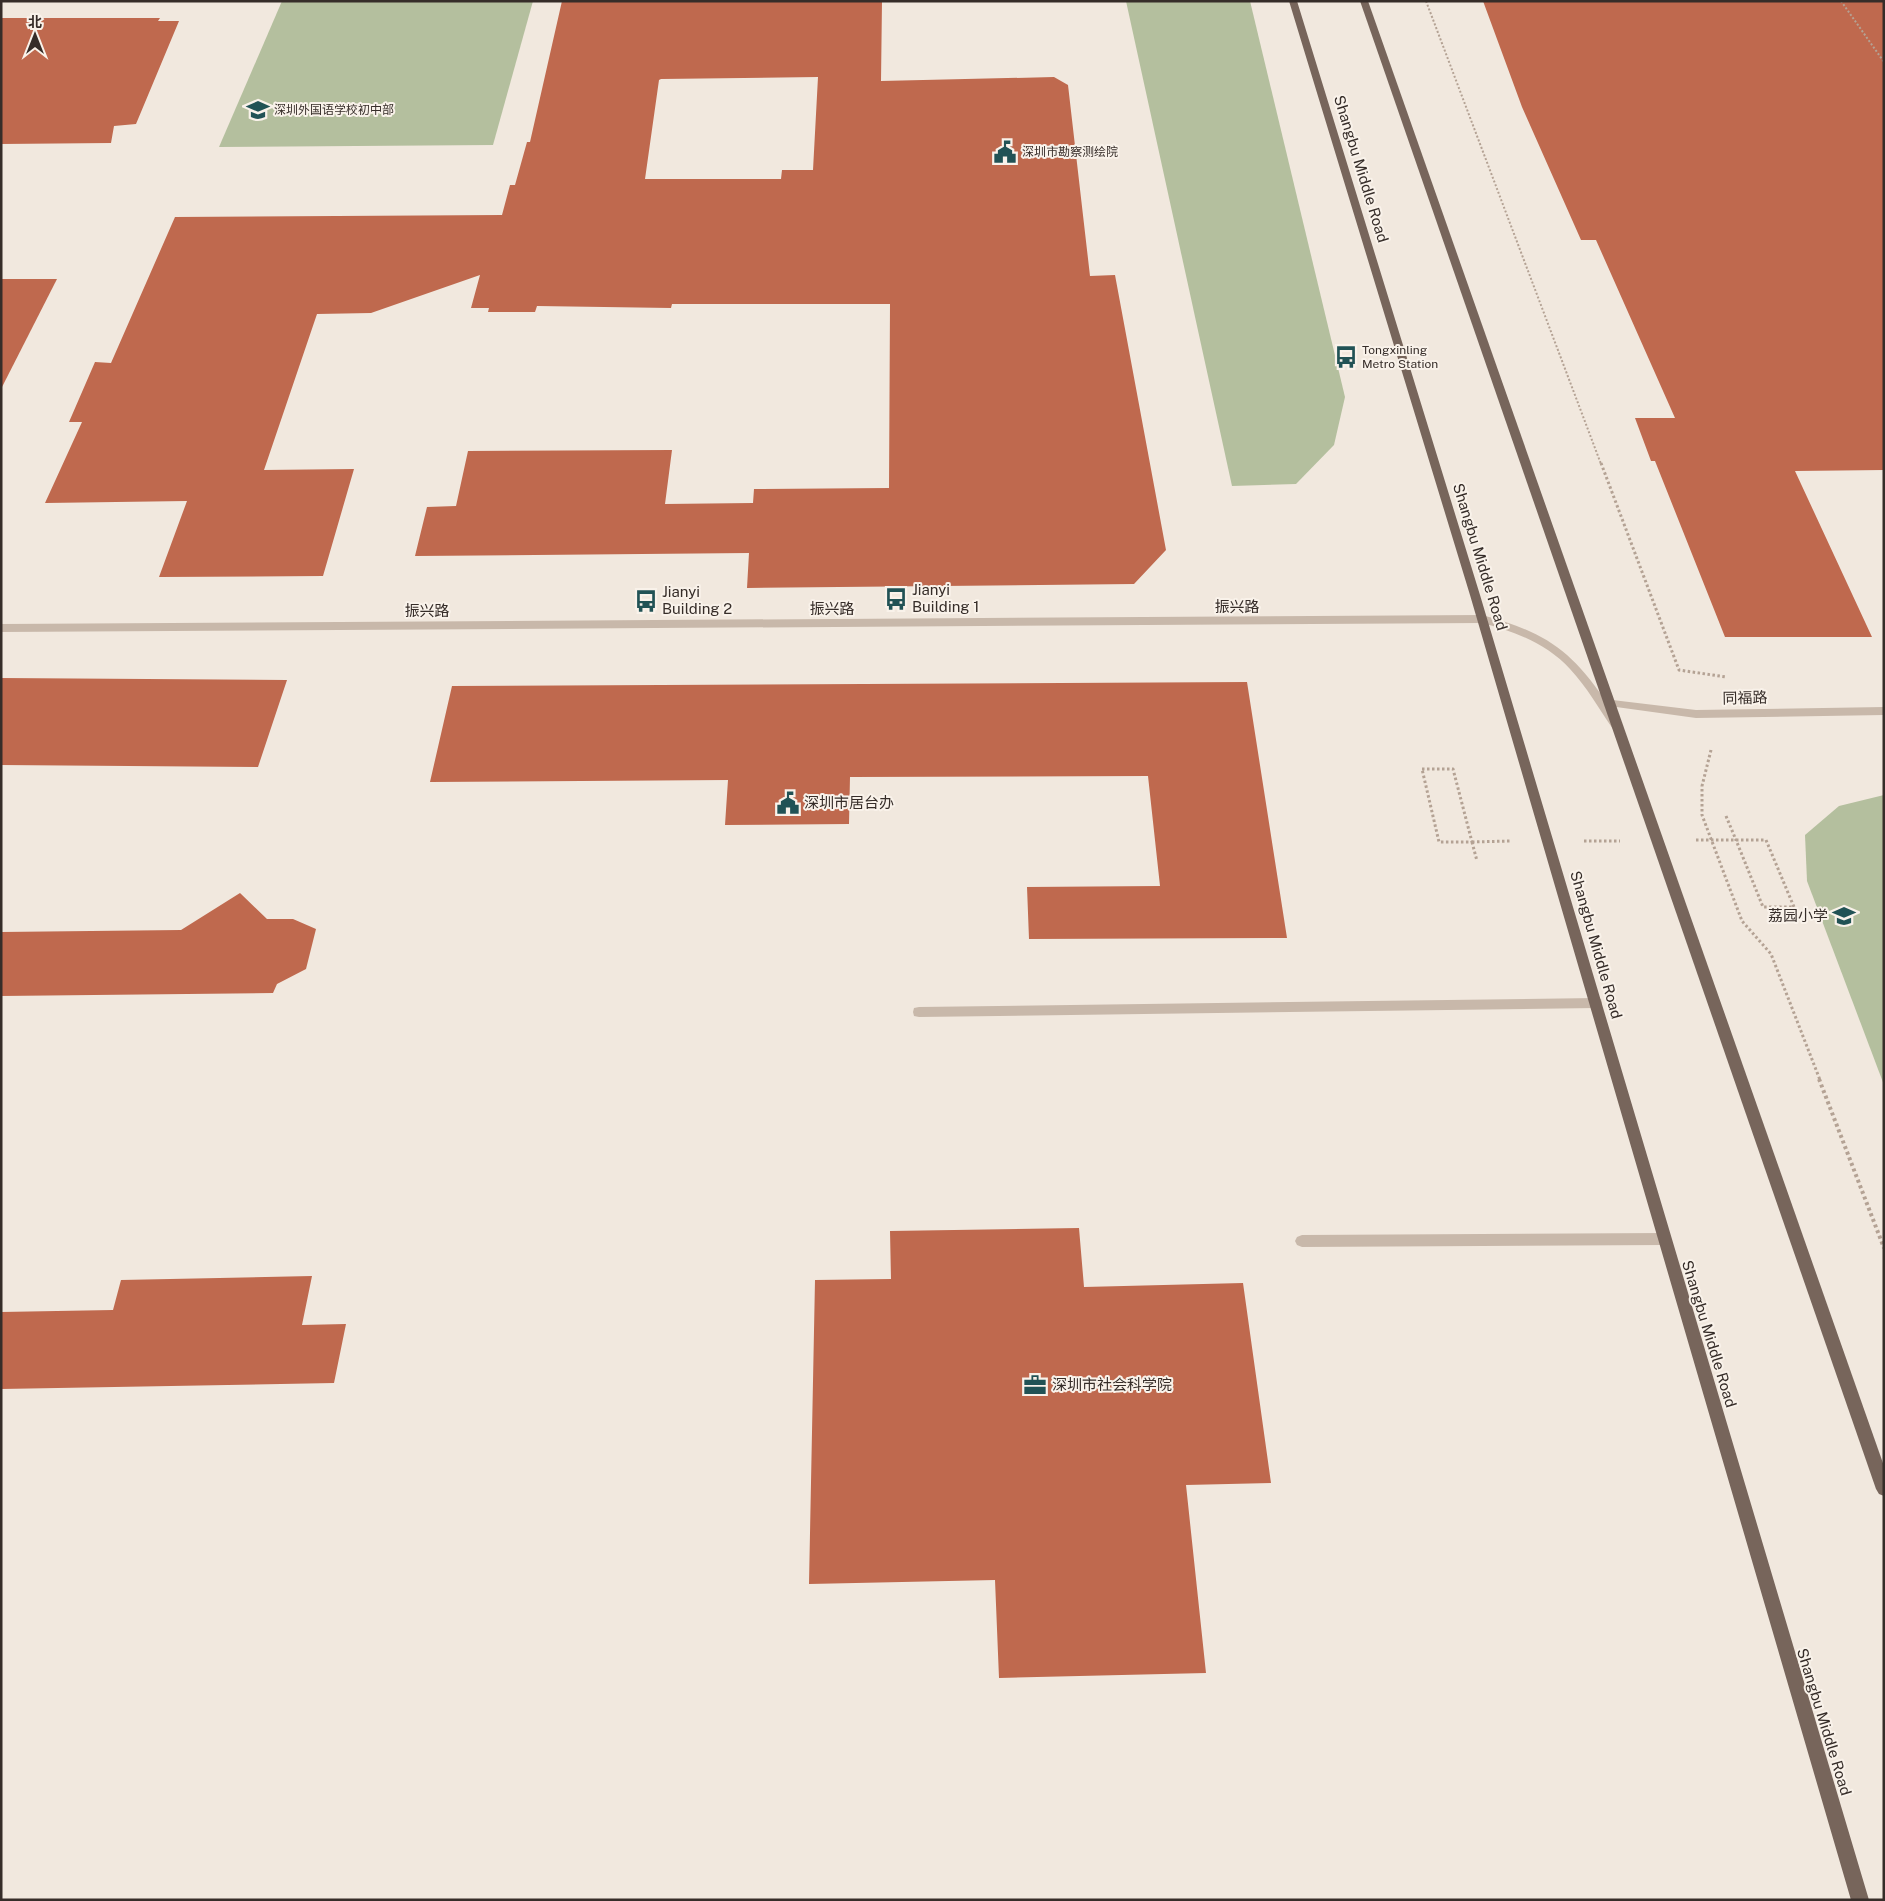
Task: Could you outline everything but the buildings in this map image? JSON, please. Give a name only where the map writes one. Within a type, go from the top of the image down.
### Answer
[{"type":"main road","name":"Shangbu Middle Road","points":[[1293,1],[1482,619],[1860,1900]]},
{"type":"main road","points":[[1364,1],[1884,1489]]},
{"type":"street","name":"振兴路","points":[[1,628],[1482,619],[1511,626],[1544,642],[1574,666],[1618,728]]},
{"type":"street","name":"同福路","points":[[1608,702],[1696,714],[1884,711]]},
{"type":"street","points":[[919,1012],[1596,1003]]},
{"type":"street","points":[[1302,1241],[1664,1239]]},
{"type":"path","points":[[1426,1],[1679,670]]},
{"type":"path","points":[[1841,1],[1884,62]]},
{"type":"path","points":[[1711,750],[1702,786],[1702,816],[1742,921],[1771,954],[1884,1248]]},
{"type":"path","points":[[1477,861],[1453,769],[1422,769],[1439,842],[1518,841]]},
{"type":"path","points":[[1687,840],[1766,840],[1794,907],[1762,906],[1726,816]]},
{"type":"path","points":[[1578,841],[1628,841]]},
{"type":"green space","points":[[282,1],[533,1],[493,145],[219,147]]},
{"type":"green space","points":[[1126,1],[1250,1],[1345,397],[1334,445],[1296,484],[1232,486]]},
{"type":"green space","points":[[1884,795],[1884,1085],[1807,881],[1805,835],[1839,806]]},
{"type":"place","name":"深圳外国语学校初中部","points":[[258,110]]},
{"type":"place","name":"深圳市勘察测绘院","points":[[1005,152]]},
{"type":"place","name":"Tongxinling Metro Station","points":[[1346,357]]},
{"type":"place","name":"Jianyi Building 1","points":[[896,599]]},
{"type":"place","name":"Jianyi Building 2","points":[[646,601]]},
{"type":"place","name":"深圳市居台办","points":[[788,803]]},
{"type":"place","name":"荔园小学","points":[[1844,916]]},
{"type":"place","name":"深圳市社会科学院","points":[[1035,1385]]}]
